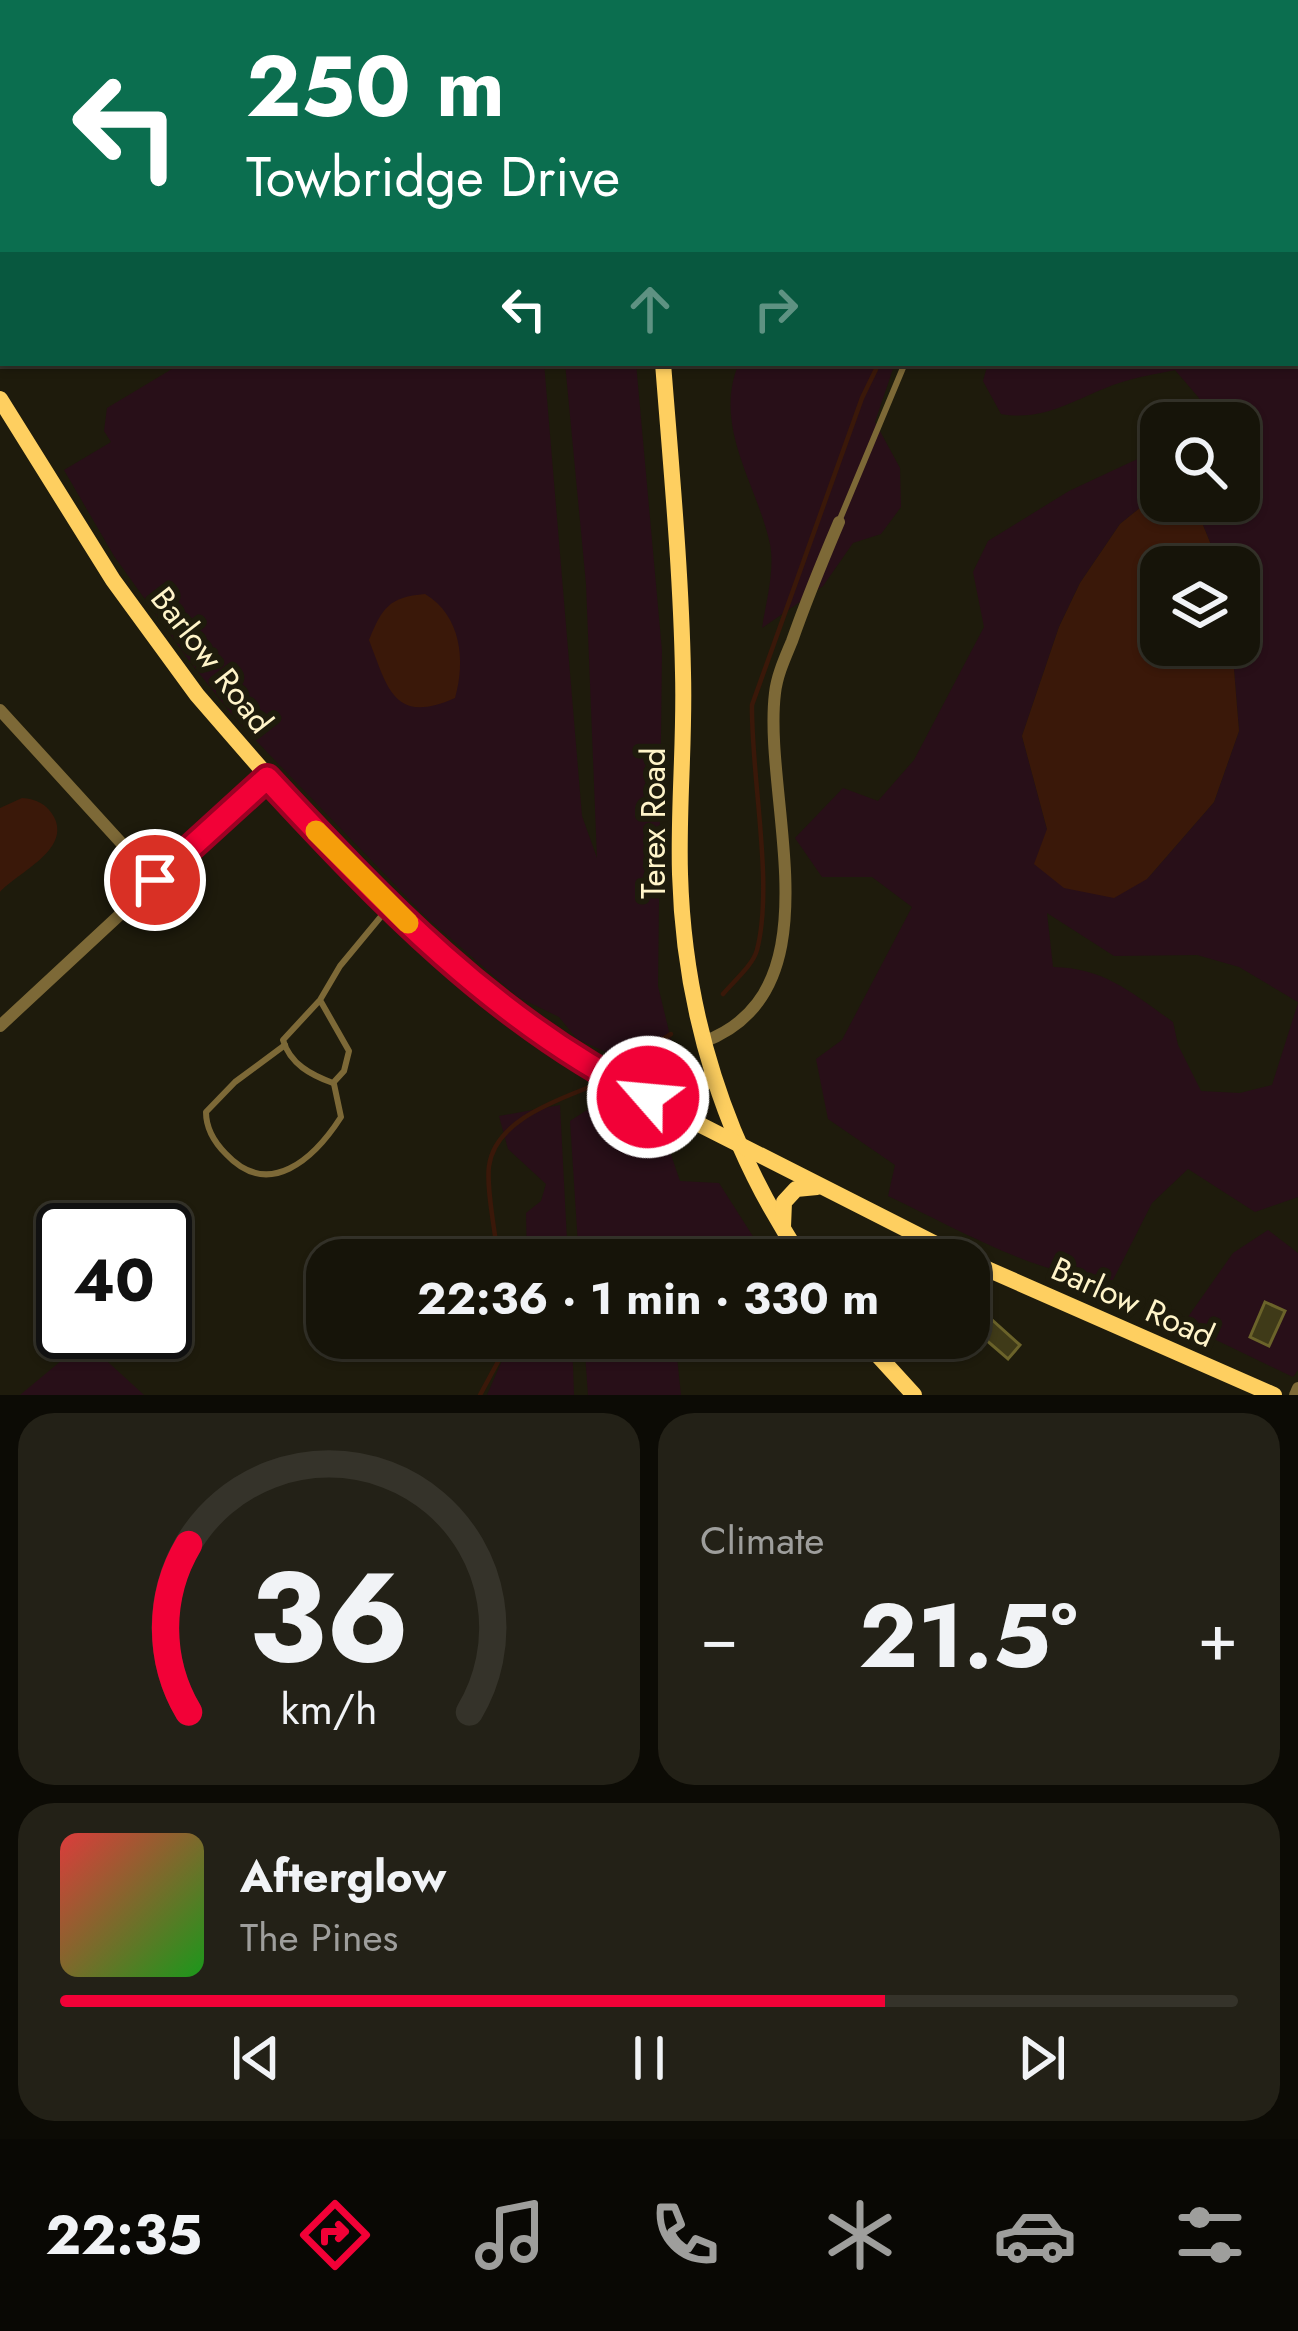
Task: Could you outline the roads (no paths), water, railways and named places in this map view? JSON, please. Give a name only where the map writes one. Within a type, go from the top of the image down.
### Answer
[{"type":"street","name":"Terex Road","points":[[663,366],[683,674],[680,873],[688,973],[712,1076],[737,1142],[790,1239]]},
{"type":"street","name":"Barlow Road","points":[[0,399],[143,624],[267,778],[453,964],[526,1024],[606,1077],[926,1239]]},
{"type":"street","points":[[703,1042],[723,1033],[757,1004],[780,958],[785,911],[774,694],[838,522]]},
{"type":"street","points":[[0,710],[155,880]]},
{"type":"street","points":[[0,1026],[267,778]]},
{"type":"street","points":[[660,1103],[698,1089],[712,1076]]},
{"type":"street","points":[[783,1228],[784,1202],[796,1189],[822,1187]]},
{"type":"street","name":"Barlow Road","points":[[990,1270],[1274,1395]]},
{"type":"street","points":[[881,1359],[914,1395]]},
{"type":"lane","points":[[838,522],[903,366]]},
{"type":"lane","points":[[333,1083],[312,1075],[287,1053],[283,1040],[320,1000],[340,966],[390,906]]},
{"type":"lane","points":[[320,1000],[349,1051],[344,1071],[333,1083]]},
{"type":"lane","points":[[285,1045],[206,1112],[206,1126],[243,1169],[260,1176],[303,1161],[341,1118],[333,1083]]},
{"type":"waterway","points":[[723,994],[755,956],[762,923],[763,862],[752,705],[878,366]]},
{"type":"waterway","points":[[627,1063],[671,1034]]},
{"type":"waterway","points":[[495,1239],[489,1187],[493,1151],[527,1116],[587,1088]]},
{"type":"waterway","points":[[480,1395],[499,1359]]}]
